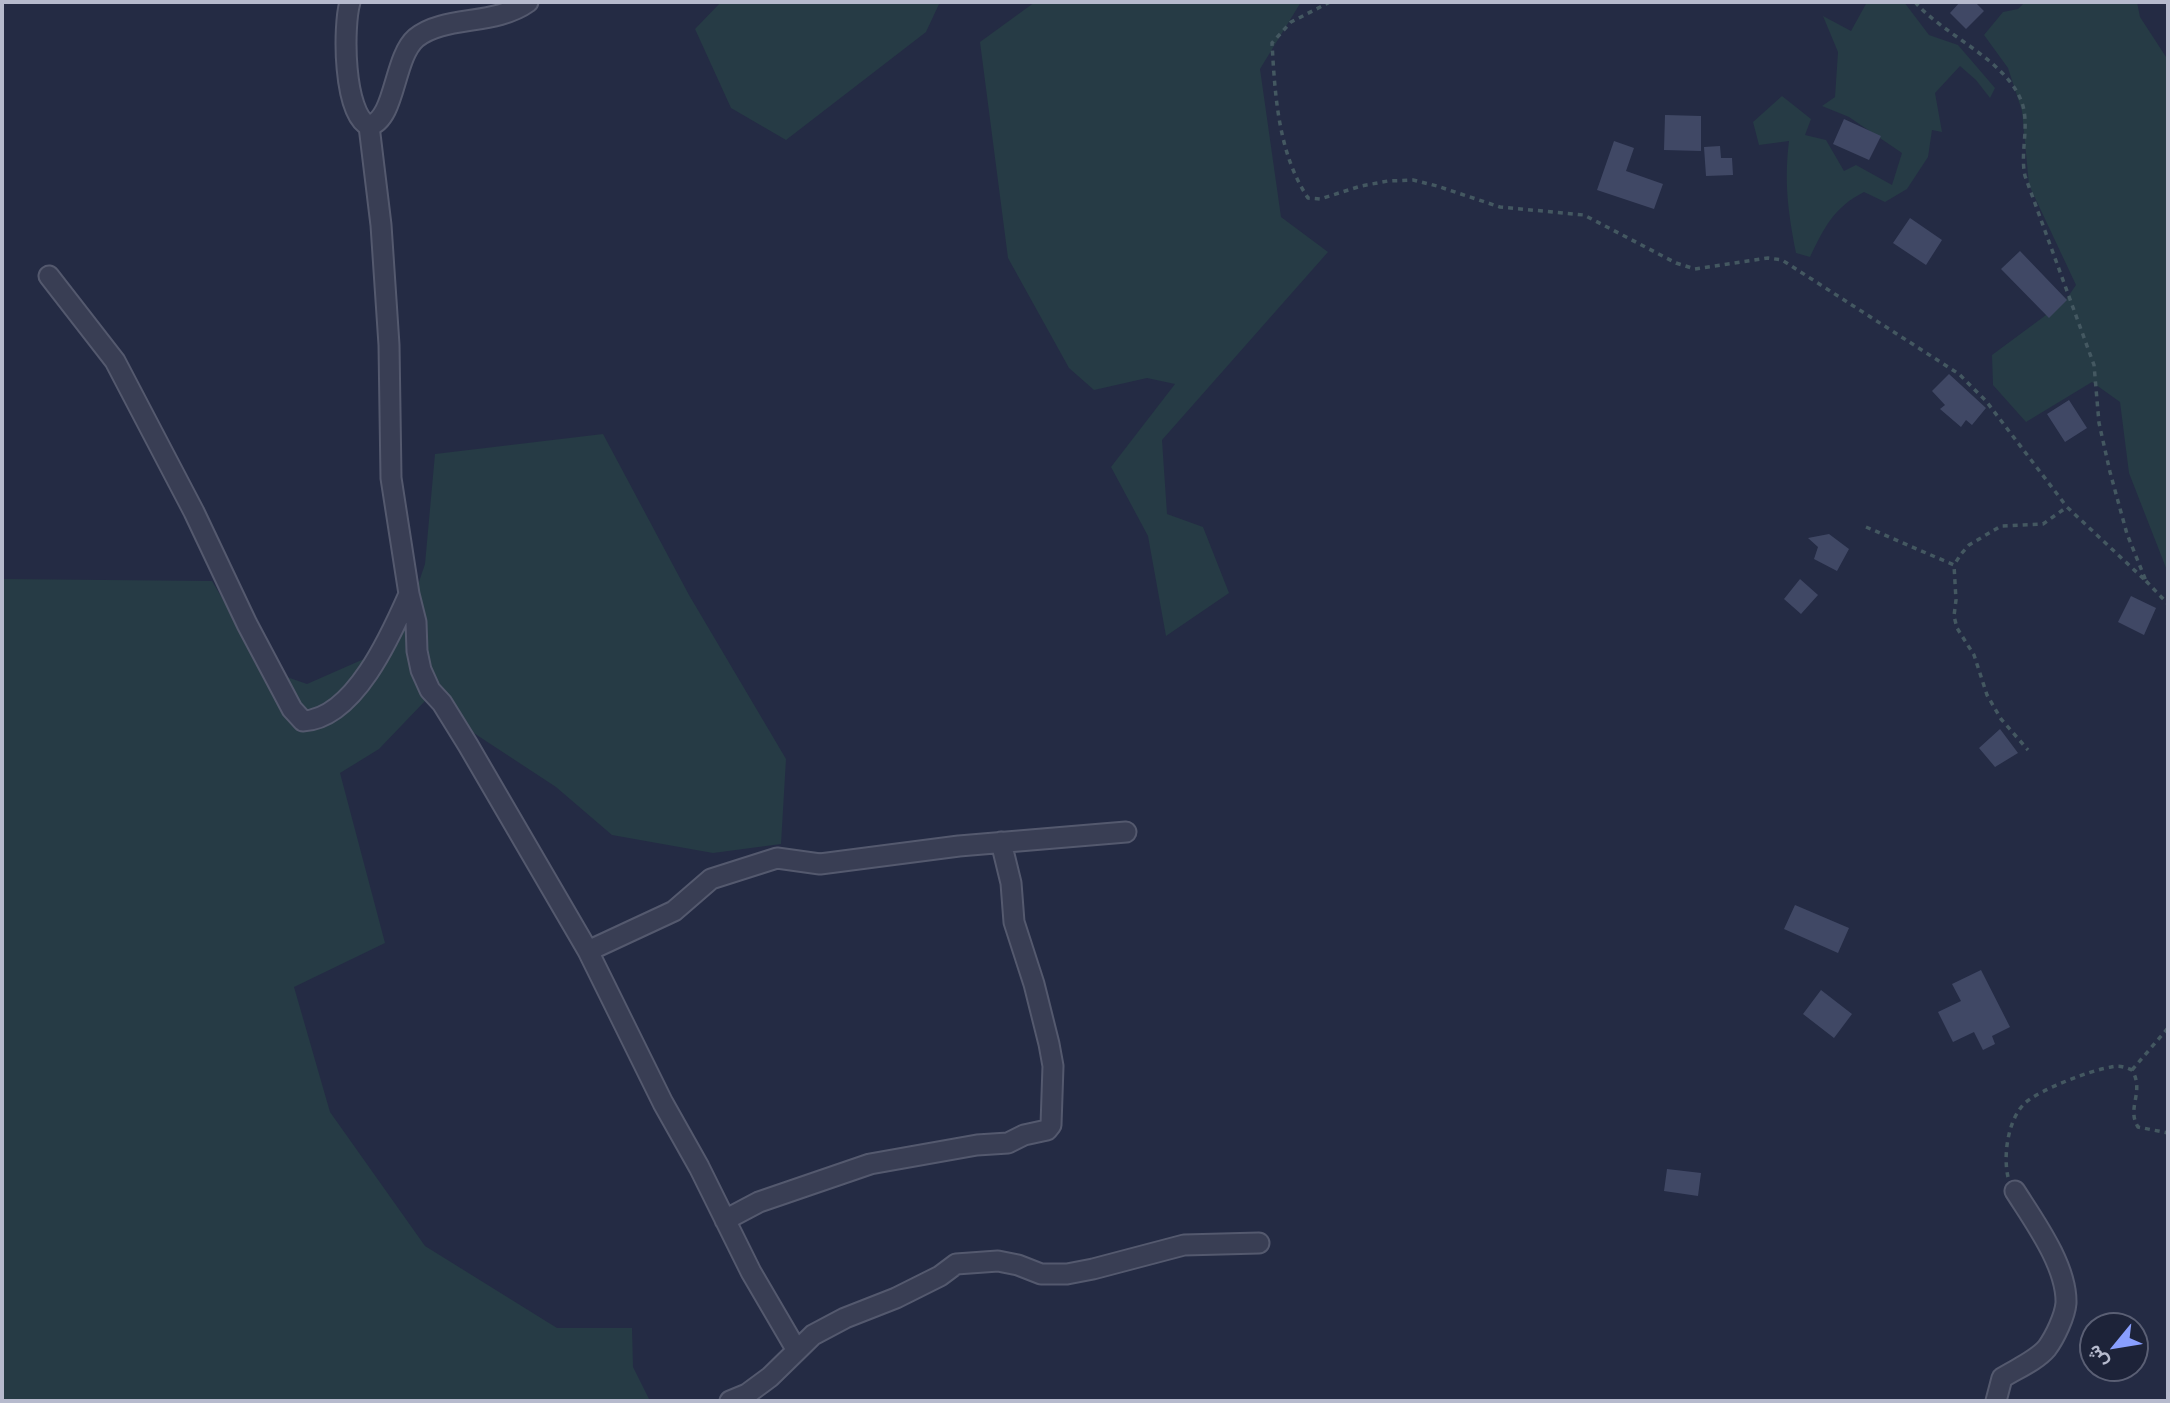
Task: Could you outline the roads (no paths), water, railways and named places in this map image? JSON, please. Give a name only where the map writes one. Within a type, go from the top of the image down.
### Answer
[{"type":"street","points":[[350,2],[346,15],[346,56],[358,117],[369,126],[383,252],[389,345],[391,478],[409,594],[416,622],[421,670],[430,690],[442,703],[468,745],[588,951],[751,1272],[796,1349]]},
{"type":"street","points":[[369,126],[378,122],[386,110],[406,50],[416,38],[433,28],[500,16],[517,10],[528,2]]},
{"type":"street","points":[[49,276],[115,361],[194,512],[247,624],[292,709],[303,721],[318,721],[335,709],[361,683],[395,627],[409,594]]},
{"type":"street","points":[[588,951],[674,911],[711,879],[777,858],[820,864],[1001,842],[1126,832]]},
{"type":"street","points":[[725,1220],[759,1202],[870,1164],[977,1145],[1009,1143],[1024,1135],[1047,1129],[1051,1125],[1053,1066],[1034,984],[1014,922],[1011,883],[1001,842]]},
{"type":"street","points":[[1996,1401],[2002,1378],[2046,1348],[2062,1318],[2066,1304],[2063,1283],[2054,1258],[2015,1191]]},
{"type":"street","points":[[730,1401],[747,1394],[770,1377],[796,1349],[824,1328],[896,1298],[956,1265],[998,1261],[1041,1274],[1067,1274],[1184,1245],[1259,1243]]}]
